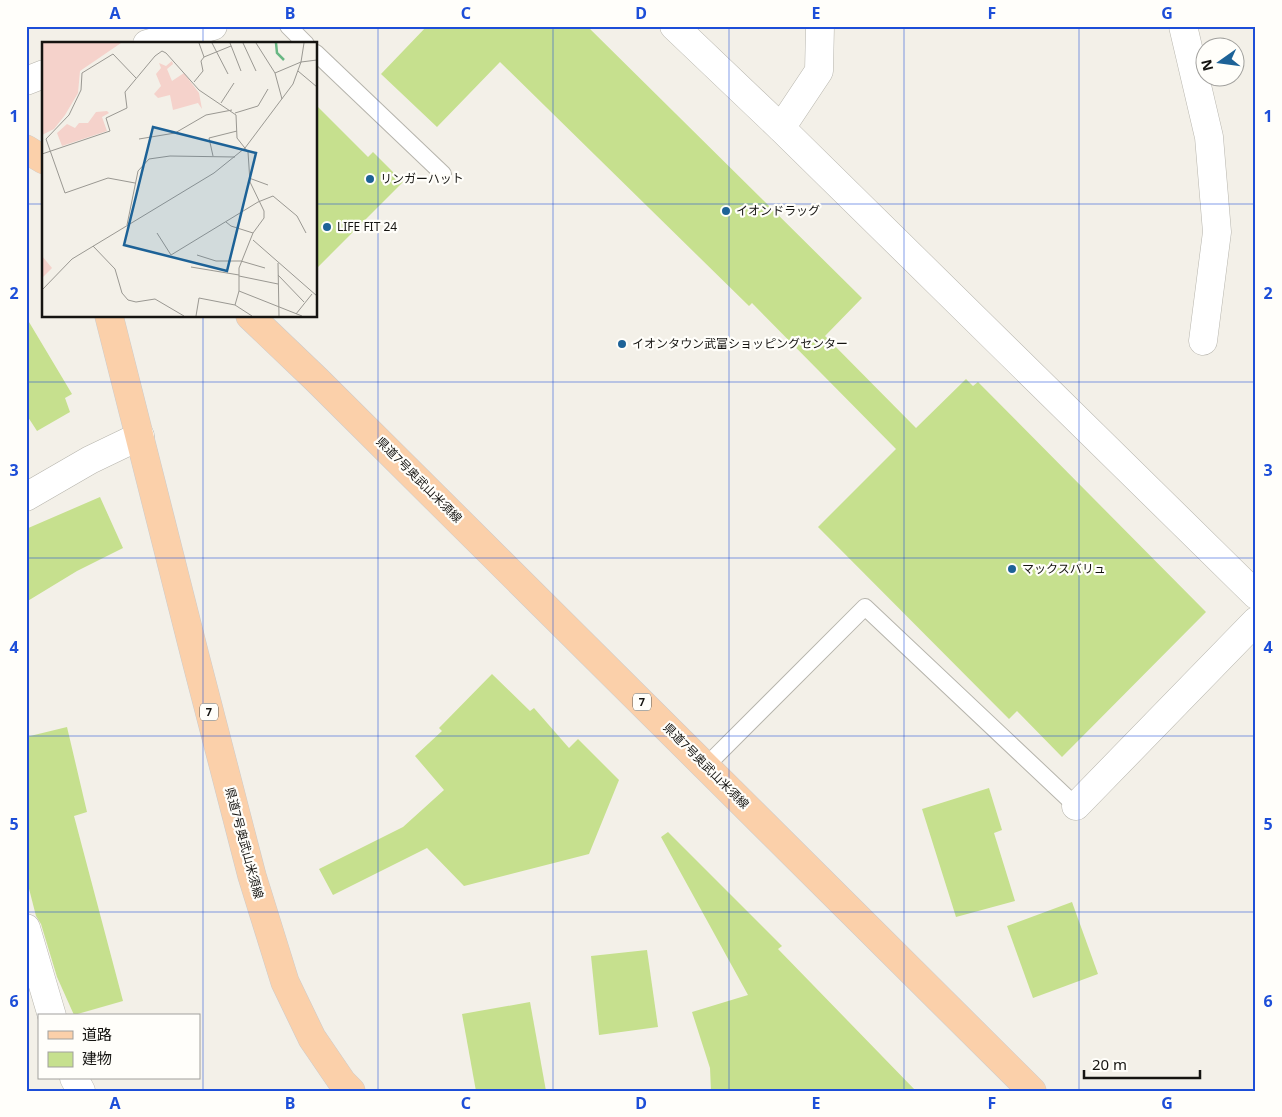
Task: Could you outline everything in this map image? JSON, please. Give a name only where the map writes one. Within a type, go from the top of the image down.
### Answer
[{"type":"main road","points":[[26,149],[42,159]]},
{"type":"main road","name":"県道7号奥武山米須線","points":[[110,318],[252,876],[285,982],[312,1038],[342,1082],[351,1091]]},
{"type":"main road","name":"県道7号奥武山米須線","points":[[252,318],[318,380],[1032,1091]]},
{"type":"street","points":[[154,42],[213,26]]},
{"type":"street","points":[[674,26],[1256,595]]},
{"type":"street","points":[[780,128],[819,71],[820,26]]},
{"type":"street","points":[[1183,26],[1209,137],[1217,232],[1203,341]]},
{"type":"street","points":[[26,81],[42,75]]},
{"type":"street","points":[[26,496],[90,460],[140,436]]},
{"type":"street","points":[[1076,806],[1256,621]]},
{"type":"street","points":[[26,928],[51,1014]]},
{"type":"lane","points":[[288,26],[304,42]]},
{"type":"lane","points":[[318,55],[443,174]]},
{"type":"lane","points":[[706,766],[865,607],[1076,806]]},
{"type":"building","points":[[427,26],[587,26],[862,298],[825,336],[916,428],[966,379],[973,386],[978,382],[1206,612],[1062,757],[1017,711],[1009,719],[818,527],[896,449],[752,303],[749,306],[500,62],[437,127],[381,74]]},
{"type":"building","points":[[318,107],[368,157],[373,152],[403,182],[318,267]]},
{"type":"building","points":[[26,317],[72,394],[65,398],[70,412],[37,431],[26,414]]},
{"type":"building","points":[[100,497],[123,548],[77,571],[26,602],[26,529]]},
{"type":"building","points":[[492,674],[530,711],[534,708],[569,748],[578,739],[619,780],[589,854],[464,886],[427,848],[333,895],[319,869],[403,827],[444,790],[415,756],[442,731],[439,728]]},
{"type":"building","points":[[67,727],[87,812],[74,816],[123,1001],[78,1014],[74,1014],[57,977],[41,924],[36,916],[26,877],[26,737]]},
{"type":"building","points":[[989,788],[1002,830],[994,833],[1015,901],[956,917],[922,809]]},
{"type":"building","points":[[668,832],[782,946],[778,949],[916,1091],[711,1091],[710,1068],[692,1012],[748,995],[661,837]]},
{"type":"building","points":[[1072,902],[1098,974],[1033,998],[1007,926]]},
{"type":"building","points":[[647,950],[658,1027],[599,1035],[591,956]]},
{"type":"building","points":[[530,1002],[546,1091],[476,1091],[462,1014]]},
{"type":"place","name":"リンガーハット","points":[[370,179]]},
{"type":"place","name":"イオンドラッグ","points":[[726,211]]},
{"type":"place","name":"LIFE FIT 24","points":[[327,227]]},
{"type":"place","name":"イオンタウン武富ショッピングセンター","points":[[622,344]]},
{"type":"place","name":"マックスバリュ","points":[[1012,569]]}]
